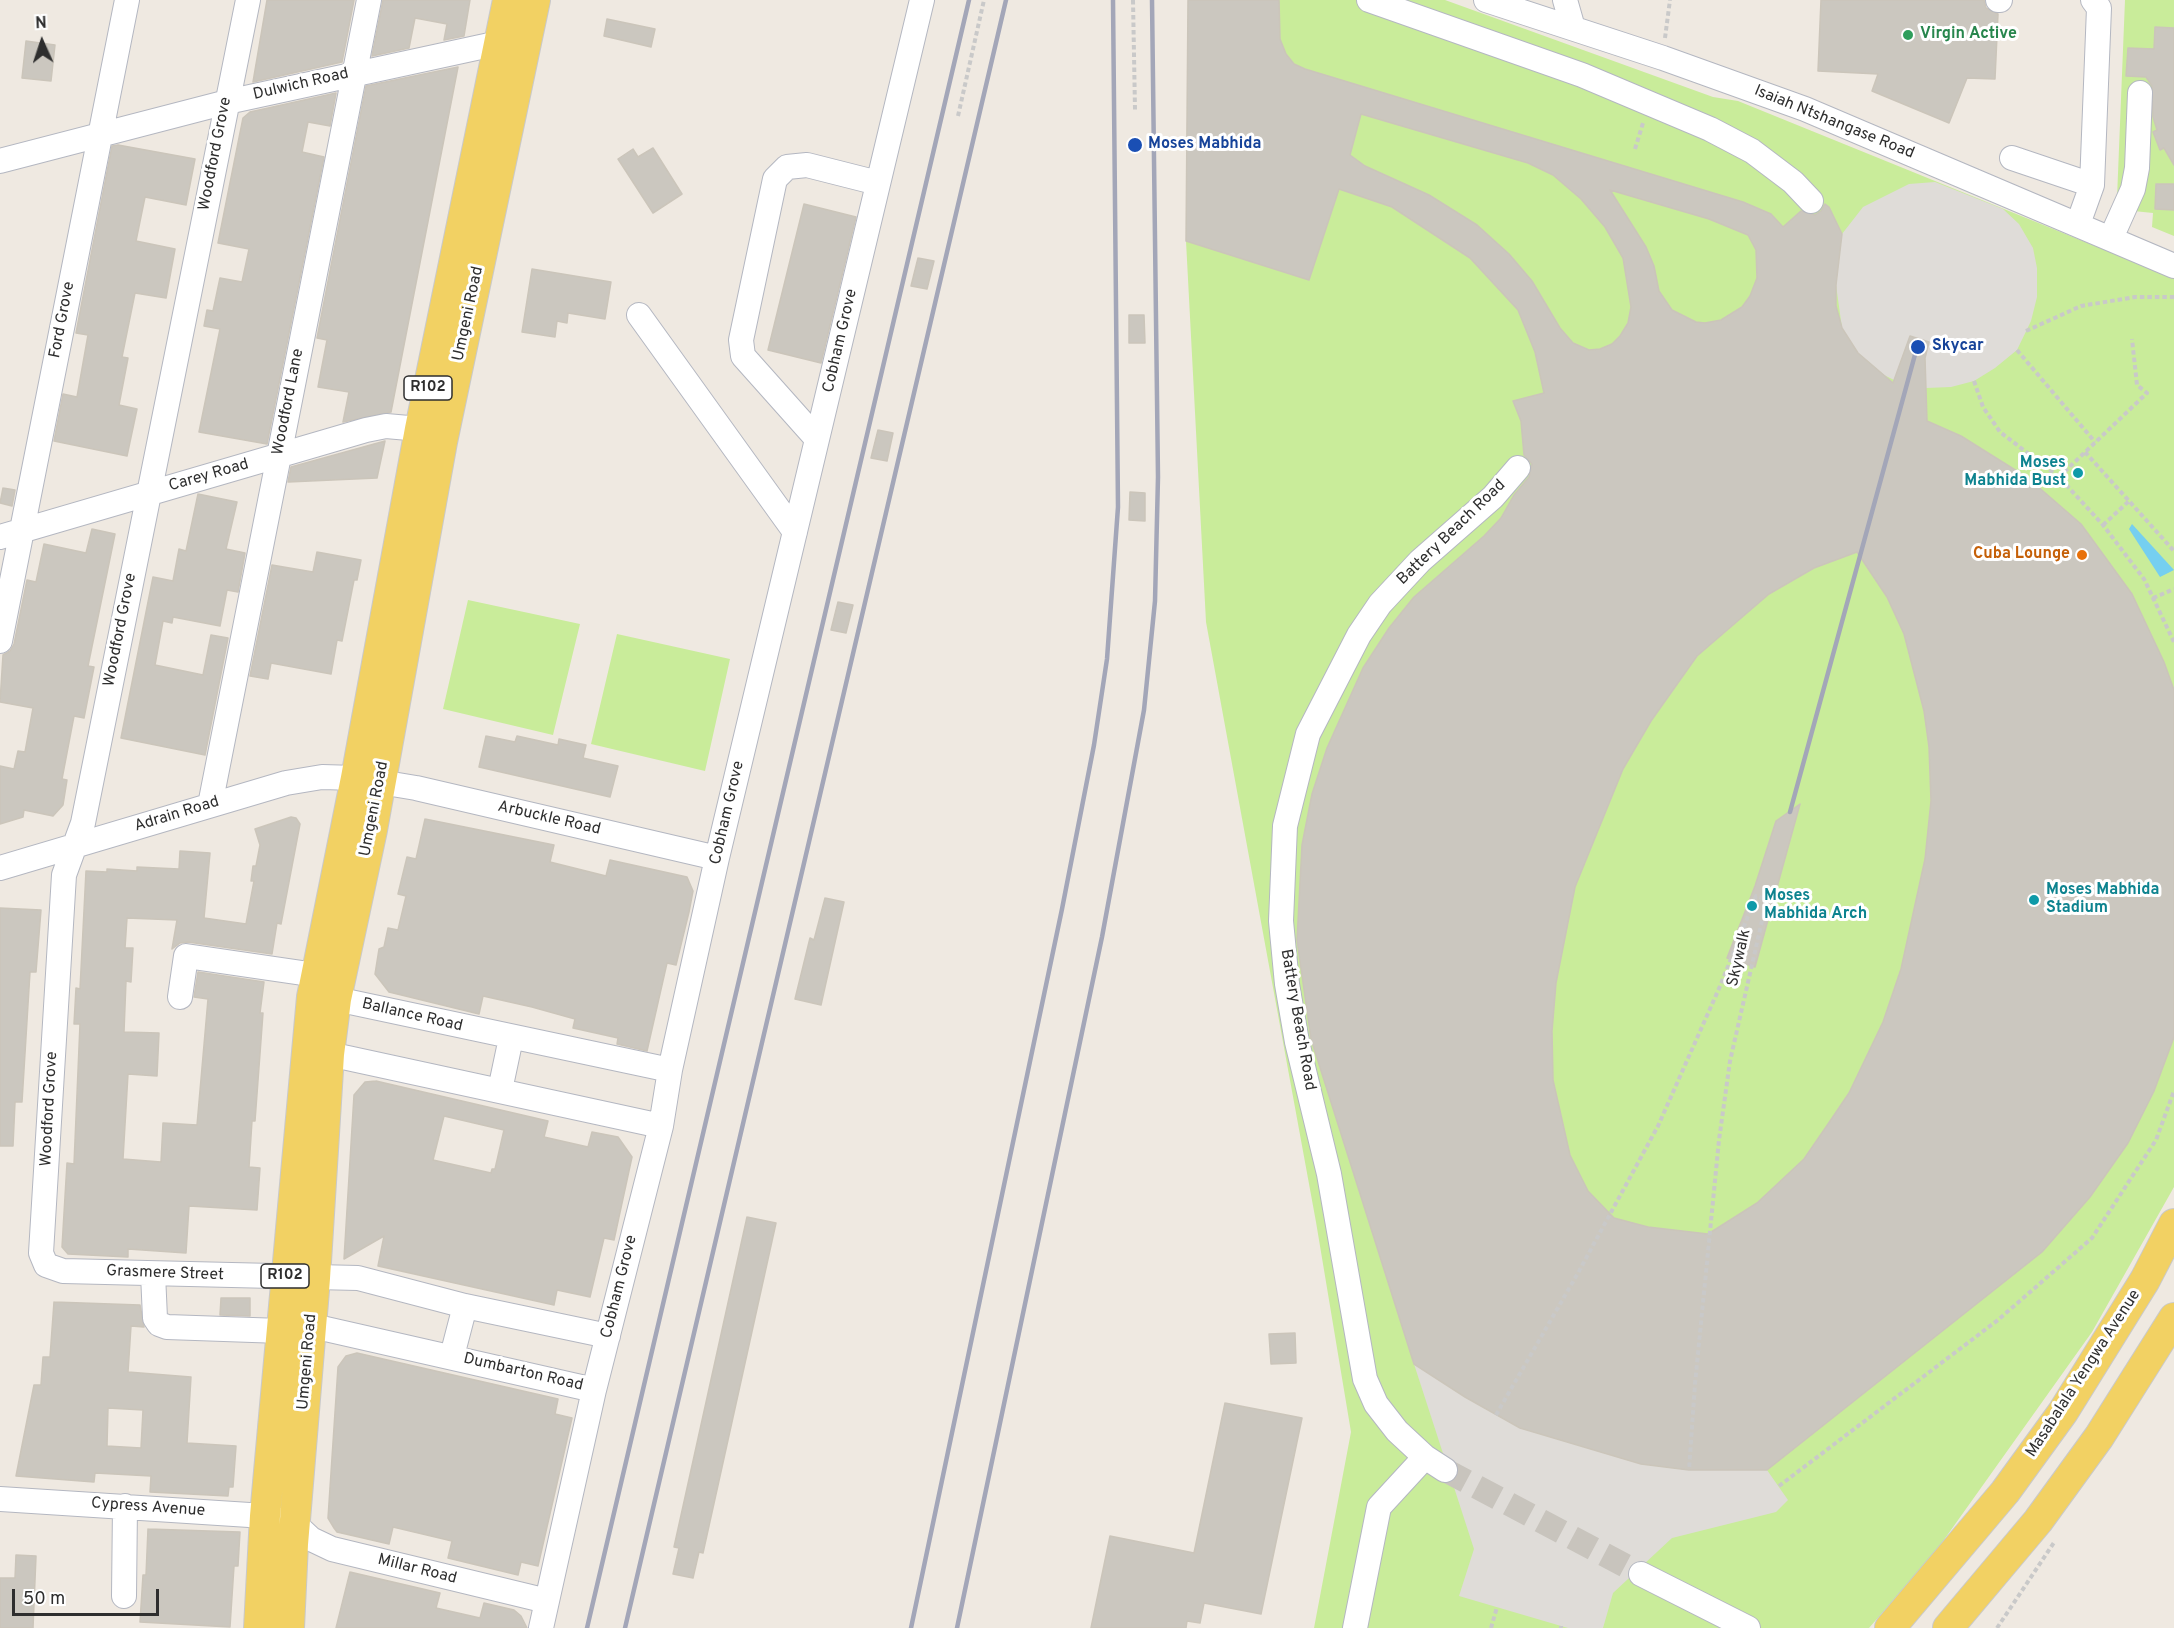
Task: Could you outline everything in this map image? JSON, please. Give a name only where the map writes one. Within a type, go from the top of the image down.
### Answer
[{"type":"main road","name":"Umgeni Road","points":[[368,780],[420,429],[507,0]]},
{"type":"main road","name":"Umgeni Road","points":[[259,1628],[265,1516],[291,1325],[315,1278],[317,1053],[321,990],[442,442],[535,0]]},
{"type":"main road","name":"Umgeni Road","points":[[289,1628],[295,1524],[291,1325],[285,1278],[317,1053]]},
{"type":"main road","name":"Masabalala Yengwa Avenue","points":[[1890,1628],[2004,1492],[2063,1412],[2145,1280],[2174,1224]]},
{"type":"main road","points":[[1948,1628],[2038,1521],[2099,1437],[2174,1318]]},
{"type":"main road","points":[[1977,1628],[1982,1613],[2038,1521]]},
{"type":"street","name":"Ford Grove","points":[[0,641],[11,533],[100,133],[127,0]]},
{"type":"street","name":"Woodford Grove","points":[[46,1265],[41,1253],[64,875],[83,823],[248,0]]},
{"type":"street","name":"Woodford Lane","points":[[210,805],[369,0]]},
{"type":"street","name":"Cobham Grove","points":[[541,1628],[594,1390],[661,1126],[670,1070],[717,858],[922,0]]},
{"type":"street","points":[[1369,0],[1582,75],[1710,129],[1752,151],[1793,182],[1811,201]]},
{"type":"street","name":"Isaiah Ntshangase Road","points":[[1486,0],[1805,109],[2174,266]]},
{"type":"street","points":[[1565,0],[1573,28]]},
{"type":"street","points":[[2078,224],[2092,185],[2096,4]]},
{"type":"street","name":"Dulwich Road","points":[[0,161],[100,133],[227,102],[499,42]]},
{"type":"street","points":[[2111,238],[2124,212],[2135,178],[2140,93]]},
{"type":"street","points":[[2012,158],[2092,185]]},
{"type":"street","points":[[817,440],[742,357],[741,340],[774,179],[787,167],[807,165],[878,183]]},
{"type":"street","points":[[639,315],[795,532]]},
{"type":"street","name":"Carey Road","points":[[11,533],[386,426],[420,429]]},
{"type":"street","name":"Battery Beach Road","points":[[1355,1628],[1379,1507],[1435,1463],[1397,1431],[1376,1404],[1365,1379],[1331,1186],[1287,984],[1281,921],[1285,826],[1308,734],[1359,635],[1380,604],[1420,561],[1493,497],[1518,468]]},
{"type":"street","name":"Adrain Road","points":[[0,868],[286,783],[322,777],[368,780]]},
{"type":"street","name":"Arbuckle Road","points":[[368,780],[416,788],[717,858]]},
{"type":"street","name":"Ballance Road","points":[[180,997],[186,956],[511,1038],[670,1070]]},
{"type":"street","points":[[500,1090],[511,1038]]},
{"type":"street","points":[[317,1053],[661,1126]]},
{"type":"street","name":"Grasmere Street","points":[[46,1265],[63,1271],[315,1278]]},
{"type":"street","name":"Dumbarton Road","points":[[153,1274],[155,1318],[159,1324],[173,1327],[291,1325],[453,1356],[594,1390]]},
{"type":"street","points":[[315,1278],[358,1278],[465,1306],[608,1336]]},
{"type":"street","name":"Dumbarton Road","points":[[453,1356],[465,1306]]},
{"type":"street","name":"Cypress Avenue","points":[[0,1499],[265,1516],[295,1524]]},
{"type":"street","points":[[124,1596],[125,1506]]},
{"type":"street","name":"Millar Road","points":[[295,1524],[311,1539],[332,1549],[547,1601]]},
{"type":"street","points":[[1641,1574],[1748,1628]]},
{"type":"path","points":[[958,116],[984,0]]},
{"type":"path","points":[[1133,0],[1135,110]]},
{"type":"path","points":[[2026,331],[2081,306],[2135,297],[2174,297]]},
{"type":"path","points":[[2059,477],[2147,393],[2137,385],[2132,339]]},
{"type":"path","points":[[2017,350],[2095,442]]},
{"type":"path","points":[[1974,381],[1983,407],[2000,432],[2059,477],[2103,525],[2144,579],[2174,642]]},
{"type":"path","points":[[2085,452],[2174,551]]},
{"type":"path","points":[[2103,525],[2129,501]]},
{"type":"path","points":[[2153,598],[2174,589]]},
{"type":"path","name":"Skywalk","points":[[1496,1415],[1584,1263],[1658,1126],[1717,995],[1756,896],[1767,899],[1730,1061],[1720,1129],[1701,1310],[1689,1470]]},
{"type":"path","points":[[1779,1486],[1998,1320],[2092,1238],[2156,1140],[2174,1091]]},
{"type":"path","points":[[1491,1628],[1497,1607]]},
{"type":"green space","points":[[1188,0],[1445,0],[1713,97],[1738,101],[2174,278],[2174,1187],[2092,1332],[1936,1551],[1869,1628],[1314,1628],[1351,1432],[1316,1222],[1206,622],[1186,241]]},
{"type":"green space","points":[[2125,0],[2174,0],[2174,236],[2152,227],[2153,213],[2114,209],[2117,198]]},
{"type":"green space","points":[[468,600],[580,624],[553,735],[443,709]]},
{"type":"green space","points":[[617,634],[730,659],[705,771],[591,744]]},
{"type":"shaded area","points":[[1935,182],[2003,209],[2019,224],[2033,248],[2037,268],[2037,297],[2031,321],[2017,350],[1974,381],[1951,387],[1926,388],[1925,358],[1929,342],[1910,336],[1894,380],[1884,375],[1858,353],[1842,328],[1836,285],[1842,234],[1863,207],[1909,184]]},
{"type":"shaded area","points":[[1414,1364],[1465,1397],[1520,1428],[1641,1464],[1689,1470],[1767,1470],[1788,1500],[1776,1512],[1672,1538],[1613,1593],[1603,1628],[1568,1628],[1459,1596],[1474,1549]]},
{"type":"water","points":[[2132,524],[2174,570],[2160,577],[2129,529]]},
{"type":"building","points":[[267,0],[354,0],[342,62],[253,82]]},
{"type":"building","points":[[383,0],[470,0],[464,36],[444,40],[447,24],[415,18],[409,48],[372,56]]},
{"type":"building","points":[[1188,0],[1279,0],[1280,39],[1286,54],[1294,64],[1305,69],[1743,202],[1771,214],[1783,227],[1801,211],[1815,215],[1825,204],[1829,207],[1842,234],[1836,306],[1842,328],[1858,353],[1893,383],[1910,336],[1929,342],[1925,358],[1927,421],[1961,436],[2028,478],[2081,524],[2132,594],[2164,662],[2174,690],[2174,1037],[2154,1091],[2128,1143],[2090,1197],[2042,1252],[1767,1470],[1689,1470],[1641,1464],[1520,1428],[1465,1397],[1414,1364],[1311,1039],[1297,940],[1302,845],[1312,794],[1327,748],[1363,668],[1389,628],[1414,597],[1484,536],[1501,518],[1514,495],[1529,477],[1532,464],[1524,455],[1521,421],[1513,401],[1544,393],[1535,352],[1518,310],[1470,258],[1392,207],[1339,189],[1309,280],[1186,241]],"holes":[[[1361,114],[1528,163],[1553,175],[1581,199],[1605,227],[1623,258],[1631,307],[1628,323],[1620,336],[1612,344],[1600,349],[1589,350],[1573,343],[1560,328],[1532,281],[1509,254],[1477,225],[1429,195],[1365,166],[1350,155]],[[1610,190],[1709,219],[1748,235],[1756,250],[1757,278],[1750,296],[1742,307],[1721,320],[1696,322],[1672,310],[1659,291],[1654,266],[1646,247]],[[1857,552],[1887,597],[1904,634],[1924,711],[1929,747],[1931,801],[1925,859],[1901,969],[1883,1022],[1849,1093],[1804,1159],[1757,1203],[1708,1234],[1648,1227],[1614,1218],[1588,1191],[1570,1155],[1553,1080],[1552,1031],[1556,983],[1575,887],[1623,769],[1651,721],[1697,656],[1769,594],[1814,568]]]},
{"type":"building","name":"Virgin Active","points":[[1821,0],[1984,0],[1986,8],[1998,14],[1995,79],[1967,78],[1949,123],[1872,91],[1878,74],[1818,71]]},
{"type":"building","points":[[607,19],[655,29],[651,47],[604,36]]},
{"type":"building","points":[[2155,27],[2174,28],[2174,165],[2164,148],[2160,150],[2153,132],[2157,130],[2153,117],[2152,86],[2146,77],[2126,76],[2128,48],[2154,49]]},
{"type":"building","points":[[26,41],[55,45],[51,81],[22,78]]},
{"type":"building","points":[[458,67],[391,412],[343,422],[349,392],[318,387],[327,340],[317,338],[366,86]]},
{"type":"building","points":[[336,93],[330,126],[308,122],[302,152],[324,157],[267,444],[199,432],[220,329],[204,326],[207,310],[213,311],[220,278],[242,282],[249,249],[218,243],[243,118],[250,112]]},
{"type":"building","points":[[118,145],[195,159],[186,205],[145,197],[136,241],[175,249],[166,298],[135,293],[122,357],[128,358],[119,405],[137,409],[127,456],[54,441],[63,394],[77,397],[88,335],[76,333],[112,146]]},
{"type":"building","points":[[653,148],[682,194],[653,213],[618,159],[633,149],[638,157]]},
{"type":"building","points":[[2156,184],[2174,184],[2174,210],[2155,209]]},
{"type":"building","points":[[804,204],[856,217],[821,363],[768,350]]},
{"type":"building","points":[[918,258],[934,261],[927,289],[911,286]]},
{"type":"building","points":[[532,269],[611,282],[605,319],[568,313],[567,323],[557,321],[555,337],[522,332]]},
{"type":"building","points":[[1129,315],[1144,315],[1145,343],[1129,343]]},
{"type":"building","points":[[878,430],[893,433],[887,461],[871,458]]},
{"type":"building","points":[[385,441],[377,478],[288,482],[291,467]]},
{"type":"building","points":[[3,488],[15,490],[12,506],[0,503]]},
{"type":"building","points":[[1130,492],[1145,493],[1145,521],[1129,520]]},
{"type":"building","points":[[198,494],[237,502],[226,549],[245,553],[238,592],[227,590],[220,626],[173,617],[172,623],[163,621],[155,665],[203,675],[211,635],[228,638],[205,755],[121,738],[153,577],[173,581],[179,549],[186,551]]},
{"type":"building","points":[[92,529],[115,534],[88,666],[94,667],[84,718],[74,716],[62,779],[67,780],[63,805],[53,816],[24,810],[23,817],[0,824],[0,766],[14,769],[18,751],[25,752],[33,708],[0,702],[3,655],[10,651],[14,644],[27,580],[36,582],[44,544],[86,553]]},
{"type":"building","points":[[317,552],[361,560],[357,580],[354,580],[342,641],[337,640],[331,674],[271,663],[268,679],[250,676],[272,565],[313,572]]},
{"type":"building","points":[[838,602],[853,605],[846,633],[831,630]]},
{"type":"building","points":[[486,736],[515,742],[517,736],[558,745],[559,739],[586,745],[583,758],[618,766],[610,797],[479,767]]},
{"type":"building","points":[[1800,804],[1755,967],[1727,958],[1755,886],[1776,821]]},
{"type":"building","points":[[291,817],[296,818],[300,824],[281,924],[277,923],[272,954],[188,942],[180,943],[172,949],[177,920],[127,918],[125,948],[133,948],[131,982],[126,981],[124,1032],[159,1033],[157,1076],[128,1074],[123,1159],[161,1162],[163,1123],[197,1125],[208,999],[194,997],[198,972],[264,982],[260,1013],[263,1013],[255,1121],[252,1121],[249,1167],[260,1168],[257,1210],[189,1206],[186,1253],[128,1249],[128,1257],[68,1254],[62,1247],[67,1163],[74,1164],[80,1024],[74,1024],[76,988],[80,989],[86,871],[107,872],[107,869],[137,871],[137,867],[179,869],[180,851],[210,853],[204,918],[246,924],[254,881],[251,881],[253,866],[256,866],[260,845],[255,829]]},
{"type":"building","points":[[425,819],[554,845],[550,862],[606,876],[610,860],[687,877],[693,891],[689,912],[676,965],[667,963],[647,1051],[617,1044],[618,1038],[573,1028],[575,1019],[532,1007],[483,996],[479,1014],[389,992],[375,974],[379,949],[384,947],[388,928],[398,930],[406,896],[398,894],[407,857],[416,859]]},
{"type":"building","points":[[825,898],[844,902],[821,1005],[795,999],[810,938],[814,940]]},
{"type":"building","points":[[0,908],[41,910],[36,972],[30,972],[22,1102],[15,1102],[13,1146],[0,1146]]},
{"type":"building","points":[[376,1081],[548,1121],[544,1137],[588,1147],[592,1132],[618,1137],[632,1157],[614,1240],[604,1238],[590,1297],[557,1290],[554,1305],[378,1266],[384,1236],[344,1259],[354,1095],[365,1082]],"holes":[[[444,1116],[504,1130],[495,1169],[492,1169],[491,1173],[433,1160]]]},
{"type":"building","points":[[747,1217],[776,1223],[703,1553],[699,1552],[693,1578],[673,1574],[679,1548],[674,1547]]},
{"type":"building","points":[[221,1298],[250,1298],[250,1316],[220,1315]]},
{"type":"building","points":[[54,1302],[140,1305],[144,1327],[131,1326],[128,1372],[191,1377],[187,1443],[236,1446],[233,1487],[229,1487],[228,1496],[150,1492],[151,1476],[95,1473],[94,1482],[16,1476],[34,1385],[41,1385],[43,1357],[50,1357]],"holes":[[[108,1408],[143,1410],[141,1448],[107,1446]]]},
{"type":"building","points":[[1295,1333],[1296,1363],[1271,1364],[1269,1334]]},
{"type":"building","points":[[357,1353],[558,1399],[555,1414],[572,1418],[538,1566],[521,1562],[518,1575],[448,1558],[452,1541],[393,1527],[389,1544],[337,1532],[328,1518],[338,1367],[346,1356]]},
{"type":"building","points":[[1225,1403],[1302,1418],[1261,1614],[1204,1603],[1200,1623],[1187,1621],[1186,1628],[1091,1628],[1110,1536],[1194,1553]]},
{"type":"building","points":[[148,1529],[240,1532],[238,1566],[234,1566],[230,1627],[140,1622],[143,1575],[146,1575]]},
{"type":"building","points":[[16,1555],[36,1556],[33,1628],[0,1628],[0,1578],[15,1578]]},
{"type":"building","points":[[350,1572],[440,1593],[436,1608],[480,1618],[484,1603],[514,1610],[521,1616],[527,1628],[336,1628]]},
{"type":"tunnel","points":[[1445,1470],[1641,1574]]},
{"type":"railway","points":[[587,1628],[969,0]]},
{"type":"railway","points":[[625,1628],[1006,0]]},
{"type":"railway","points":[[911,1628],[1062,909],[1094,745],[1107,659],[1118,507],[1113,0]]},
{"type":"railway","points":[[957,1628],[1102,937],[1144,710],[1155,601],[1158,477],[1152,0]]},
{"type":"railway","points":[[1790,812],[1916,351]]},
{"type":"place","name":"Virgin Active","points":[[1908,35]]},
{"type":"place","name":"Moses Mabhida","points":[[1135,145]]},
{"type":"place","name":"Skycar","points":[[1918,347]]},
{"type":"place","name":"Moses Mabhida Bust","points":[[2078,473]]},
{"type":"place","name":"Cuba Lounge","points":[[2082,555]]},
{"type":"place","name":"Moses Mabhida Stadium","points":[[2034,900]]},
{"type":"place","name":"Moses Mabhida Arch","points":[[1752,906]]}]
